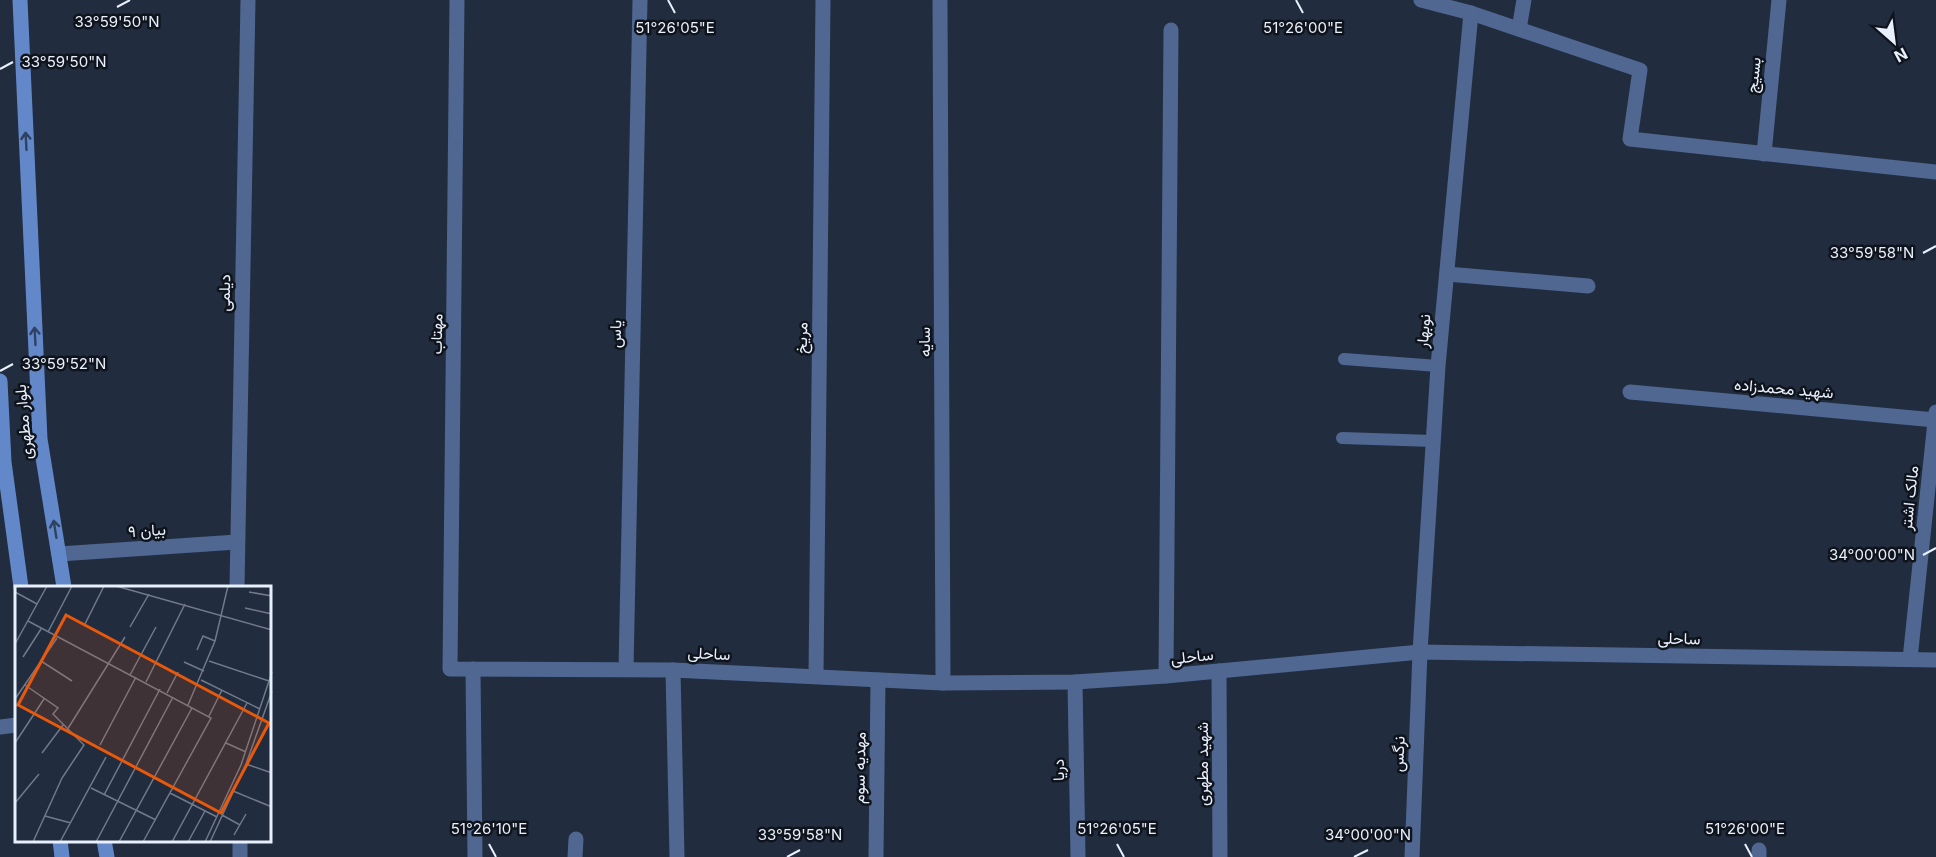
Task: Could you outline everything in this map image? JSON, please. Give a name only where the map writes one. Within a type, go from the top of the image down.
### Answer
[{"type":"main road","name":"بلوار مطهری","points":[[20,0],[40,439],[64,586]]},
{"type":"main road","name":"بلوار مطهری","points":[[0,381],[2,463],[21,586]]},
{"type":"main road","points":[[60,842],[62,857]]},
{"type":"main road","points":[[104,842],[107,857]]},
{"type":"street","name":"دیلمی","points":[[237,586],[248,0]]},
{"type":"street","name":"مهتاب","points":[[450,669],[457,0]]},
{"type":"street","name":"یاس","points":[[626,669],[640,0]]},
{"type":"street","name":"مریخ","points":[[816,676],[823,0]]},
{"type":"street","name":"سایه","points":[[940,0],[943,683]]},
{"type":"street","points":[[1421,0],[1471,13],[1640,69],[1630,139],[1936,172]]},
{"type":"street","points":[[1519,29],[1524,0]]},
{"type":"street","name":"بسیج","points":[[1764,153],[1779,0]]},
{"type":"street","name":"نوبهار","points":[[1420,652],[1438,366],[1471,13]]},
{"type":"street","points":[[1166,676],[1171,30]]},
{"type":"street","points":[[1446,274],[1588,286]]},
{"type":"street","name":"شهید محمدزاده","points":[[1630,392],[1936,416]]},
{"type":"street","name":"مالک اشتر","points":[[1910,659],[1936,416]]},
{"type":"street","name":"بیان ۹","points":[[59,554],[237,542]]},
{"type":"street","name":"ساحلی","points":[[450,669],[673,670],[943,683],[1075,682],[1166,676],[1420,652],[1936,660]]},
{"type":"street","name":"نرگس","points":[[1412,857],[1420,652]]},
{"type":"street","points":[[473,669],[475,857]]},
{"type":"street","points":[[673,670],[677,857]]},
{"type":"street","name":"شهید مطهری","points":[[1219,671],[1220,857]]},
{"type":"street","name":"مهدیه سوم","points":[[876,857],[878,680]]},
{"type":"street","name":"دریا","points":[[1075,682],[1078,857]]},
{"type":"street","points":[[0,728],[15,725]]},
{"type":"street","points":[[575,857],[576,839]]},
{"type":"lane","points":[[1344,359],[1438,366]]},
{"type":"lane","points":[[1342,438],[1433,441]]}]
